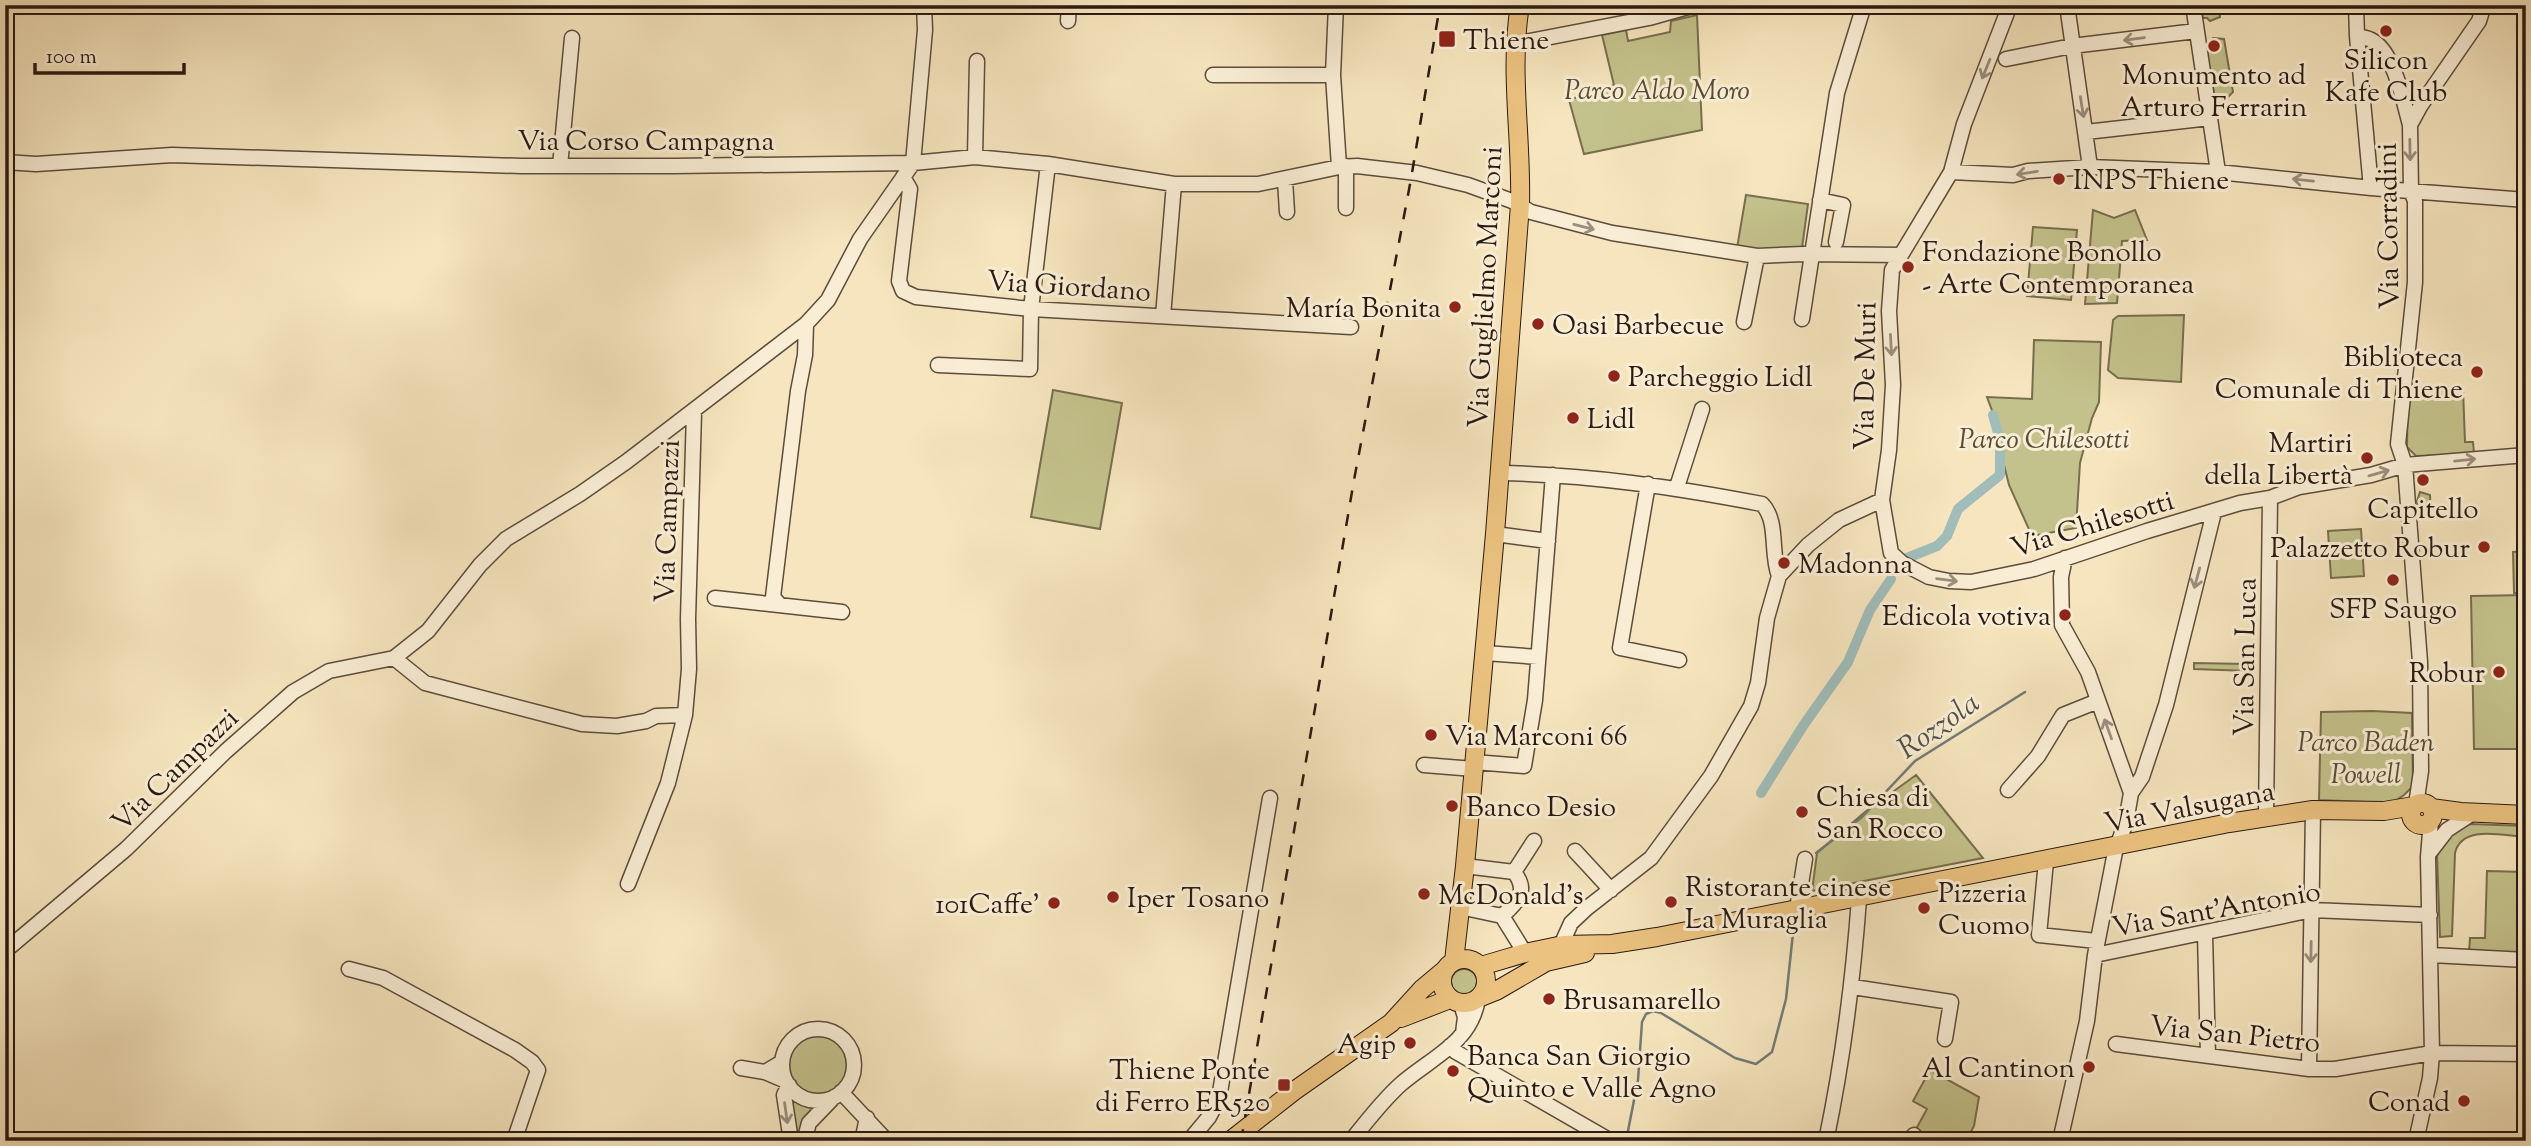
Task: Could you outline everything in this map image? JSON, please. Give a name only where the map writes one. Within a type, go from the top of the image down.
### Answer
[{"type":"main road","name":"Via Guglielmo Marconi","points":[[1468,1000],[1442,985],[1450,965],[1465,866],[1500,473],[1520,205],[1514,44],[1520,5]]},
{"type":"main road","name":"Via Valsugana","points":[[1468,1000],[1496,991],[1542,964],[1612,944],[1859,899],[2177,832],[2313,810],[2526,815]]},
{"type":"main road","name":"Via Guglielmo Marconi","points":[[1391,1023],[1468,1000],[1487,981],[1468,952],[1460,910]]},
{"type":"main road","name":"Via Guglielmo Marconi","points":[[1422,989],[1442,958],[1460,910]]},
{"type":"main road","name":"Via Valsugana","points":[[1477,964],[1563,945],[1612,944]]},
{"type":"main road","points":[[1450,965],[1466,959],[1477,964]]},
{"type":"main road","name":"Via Guglielmo Marconi","points":[[1234,1138],[1294,1091],[1391,1023],[1422,989],[1450,965]]},
{"type":"street","points":[[913,163],[925,30],[924,5]]},
{"type":"street","points":[[1068,21],[1069,5]]},
{"type":"street","points":[[1336,5],[1333,75],[1346,208]]},
{"type":"street","points":[[1514,44],[1695,5]]},
{"type":"street","points":[[1802,319],[1838,93],[1864,5]]},
{"type":"street","name":"Via De Muri","points":[[1882,500],[1894,385],[1889,311],[1892,270],[1951,172],[1964,124],[2010,5]]},
{"type":"street","points":[[2067,5],[2090,167]]},
{"type":"street","points":[[2193,5],[2218,172]]},
{"type":"street","points":[[2356,5],[2371,188]]},
{"type":"street","name":"Via Corradini","points":[[2423,813],[2420,662],[2405,465],[2399,451],[2398,432],[2415,282],[2415,201],[2411,191],[2410,125],[2479,21],[2484,5]]},
{"type":"street","points":[[2006,59],[2072,46],[2196,31]]},
{"type":"street","points":[[2357,36],[2374,41],[2386,55],[2400,89],[2410,125]]},
{"type":"street","points":[[560,166],[572,38]]},
{"type":"street","points":[[975,157],[977,61]]},
{"type":"street","points":[[1213,75],[1333,75]]},
{"type":"street","points":[[2086,132],[2210,118]]},
{"type":"street","name":"Via Corso Campagna","points":[[5,163],[36,164],[172,155],[560,166],[913,163],[975,157],[1048,164],[1174,184],[1258,184],[1343,166],[1417,173],[1468,186],[1520,205],[1531,212],[1612,233],[1757,256],[1901,255]]},
{"type":"street","name":"Via Campazzi","points":[[5,951],[126,849],[226,751],[293,692],[329,671],[394,658],[428,631],[480,565],[506,539],[580,494],[694,412],[807,324],[828,300],[860,239],[913,163]]},
{"type":"street","points":[[938,365],[1030,369],[1031,309],[1048,164]]},
{"type":"street","points":[[1951,172],[2013,175],[2028,171],[2090,167],[2218,172],[2526,200]]},
{"type":"street","name":"Via Giordano","points":[[903,177],[911,189],[899,281],[903,290],[916,297],[1031,309],[1351,327]]},
{"type":"street","points":[[1285,180],[1287,212]]},
{"type":"street","points":[[1163,316],[1174,184]]},
{"type":"street","points":[[1820,200],[1843,205],[1836,242]]},
{"type":"street","points":[[1744,322],[1757,256]]},
{"type":"street","points":[[779,604],[784,592],[783,579],[776,571],[807,324]]},
{"type":"street","points":[[1677,487],[1702,408]]},
{"type":"street","name":"Via Campazzi","points":[[628,884],[668,783],[685,715],[689,669],[688,611],[694,412]]},
{"type":"street","name":"Via Chilesotti","points":[[1882,500],[1891,553],[1902,563],[1929,577],[1971,582],[2034,569],[2240,503],[2270,498],[2299,487],[2371,475],[2405,465],[2526,455]]},
{"type":"street","points":[[1500,473],[1609,478],[1677,487],[1762,504],[1771,522],[1773,558],[1779,576]]},
{"type":"street","points":[[1424,765],[1524,766],[1535,700],[1553,475]]},
{"type":"street","points":[[1648,484],[1620,648],[1679,660]]},
{"type":"street","name":"Via San Luca","points":[[2266,817],[2270,498]]},
{"type":"street","points":[[1563,945],[1571,923],[1651,858],[1711,776],[1746,716],[1758,684],[1767,618],[1779,576],[1808,545],[1839,520],[1882,500]]},
{"type":"street","points":[[2060,1141],[2087,1021],[2096,948],[2118,846],[2131,793],[2142,777],[2166,705],[2214,512]]},
{"type":"street","points":[[1495,534],[1548,541]]},
{"type":"street","points":[[2065,558],[2061,577],[2062,625],[2088,672],[2131,793]]},
{"type":"street","points":[[715,598],[842,612]]},
{"type":"street","points":[[1485,653],[1538,657]]},
{"type":"street","points":[[394,658],[425,684],[582,724],[617,726],[646,721],[656,716],[685,715]]},
{"type":"street","points":[[2008,790],[2038,756],[2063,715],[2098,701]]},
{"type":"street","points":[[1189,1141],[1209,1117],[1219,1097],[1270,798]]},
{"type":"street","points":[[2309,1069],[2313,810]]},
{"type":"street","points":[[2428,852],[2467,812]]},
{"type":"street","points":[[2416,1141],[2430,1078],[2432,1053],[2428,852],[2423,813]]},
{"type":"street","points":[[1514,872],[1534,841]]},
{"type":"street","points":[[1575,851],[1611,890]]},
{"type":"street","points":[[1797,909],[1805,859]]},
{"type":"street","points":[[2046,861],[2039,935],[2096,948]]},
{"type":"street","points":[[1465,866],[1514,872]]},
{"type":"street","points":[[1502,916],[1512,907],[1522,888],[1514,872]]},
{"type":"street","points":[[1826,1141],[1841,1070],[1853,987],[1859,899]]},
{"type":"street","points":[[1460,910],[1502,916]]},
{"type":"street","name":"Via Sant'Antonio","points":[[2096,948],[2205,934],[2312,910],[2430,915]]},
{"type":"street","points":[[1502,916],[1520,955],[1542,964]]},
{"type":"street","points":[[2205,934],[2208,1055]]},
{"type":"street","name":"Via Valsugana","points":[[1542,964],[1563,945]]},
{"type":"street","points":[[2431,956],[2526,960]]},
{"type":"street","points":[[349,969],[383,978],[515,1050],[532,1062],[538,1070],[514,1141]]},
{"type":"street","points":[[1853,987],[1951,1002],[1945,1039]]},
{"type":"street","points":[[1357,1139],[1401,1084],[1463,1035],[1468,1000]]},
{"type":"street","points":[[791,1141],[784,1095],[787,1083],[782,1062],[786,1048],[797,1035],[816,1029],[832,1032],[847,1044],[854,1062],[849,1083],[809,1123],[804,1141]]},
{"type":"street","name":"Via San Pietro","points":[[2116,1044],[2309,1069],[2334,1069],[2432,1053],[2526,1054]]},
{"type":"street","points":[[1450,1046],[1456,1052],[1611,1141]]},
{"type":"street","points":[[765,1072],[782,1062]]},
{"type":"street","points":[[741,1068],[765,1072],[787,1083],[804,1098],[814,1100],[837,1095],[867,1118],[887,1141]]},
{"type":"street","points":[[862,1141],[867,1118]]},
{"type":"green space","points":[[2200,5],[2219,5],[2220,17],[2210,21],[2203,18]]},
{"type":"green space","name":"Parco Aldo Moro","points":[[1697,15],[1702,130],[1584,154],[1569,100],[1614,85],[1602,35],[1626,30],[1628,41],[1670,32],[1671,21]]},
{"type":"green space","points":[[2213,38],[2224,39],[2233,92],[2226,99],[2220,99],[2214,94],[2205,44],[2212,42]]},
{"type":"green space","points":[[1746,195],[1808,204],[1802,248],[1737,248]]},
{"type":"green space","points":[[2093,210],[2114,218],[2135,210],[2147,240],[2122,241],[2117,303],[2085,304]]},
{"type":"green space","points":[[2033,227],[2077,230],[2071,300],[2027,296]]},
{"type":"green space","points":[[2184,315],[2181,382],[2118,378],[2108,370],[2113,320],[2118,316]]},
{"type":"green space","name":"Parco Chilesotti","points":[[2034,340],[2101,342],[2099,402],[2080,463],[2076,528],[2032,536],[2009,485],[2003,461],[2003,440],[1987,397],[2032,399]]},
{"type":"green space","points":[[2408,387],[2463,389],[2465,442],[2473,442],[2474,454],[2416,456],[2407,447]]},
{"type":"green space","points":[[1053,390],[1122,403],[1100,529],[1031,517]]},
{"type":"green space","points":[[2420,492],[2430,495],[2431,516],[2419,516],[2417,501]]},
{"type":"green space","points":[[2361,529],[2364,576],[2331,578],[2328,531]]},
{"type":"green space","points":[[2526,551],[2526,593],[2514,593],[2513,552]]},
{"type":"green space","name":"Robur","points":[[2526,595],[2526,749],[2474,749],[2471,596]]},
{"type":"green space","points":[[2194,663],[2246,664],[2248,671],[2194,669]]},
{"type":"green space","name":"Parco Baden Powell","points":[[2321,712],[2412,713],[2413,786],[2392,803],[2319,800]]},
{"type":"green space","points":[[1916,775],[1983,858],[1812,891],[1817,853],[1865,812]]},
{"type":"green space","points":[[2470,824],[2526,826],[2526,837],[2474,835],[2459,844],[2455,853],[2452,936],[2440,937],[2437,856],[2450,837]]},
{"type":"green space","points":[[2487,871],[2526,872],[2526,954],[2469,952],[2470,938],[2485,938]]},
{"type":"green space","points":[[1464,969],[1474,972],[1477,982],[1474,992],[1464,995],[1454,992],[1451,982],[1454,972]]},
{"type":"green space","points":[[818,1036],[829,1038],[842,1049],[847,1065],[845,1076],[834,1089],[818,1094],[807,1092],[794,1081],[789,1065],[791,1054],[802,1041]]},
{"type":"green space","points":[[1930,1070],[1979,1097],[1974,1126],[1966,1141],[1917,1141],[1915,1131],[1927,1109],[1913,1101]]},
{"type":"green space","points":[[790,1094],[815,1108],[796,1141]]},
{"type":"waterway","points":[[1907,558],[1937,546],[1947,536],[1958,509],[2000,475],[2000,440],[1993,415]]},
{"type":"waterway","points":[[1761,793],[1848,662],[1870,610],[1891,579]]},
{"type":"waterway","name":"Rozzola","points":[[1816,853],[1862,817],[1915,761],[2025,692]]},
{"type":"waterway","name":"Rozzola","points":[[1626,1141],[1638,1080],[1642,1022],[1646,1014],[1653,1011],[1661,1013],[1735,1058],[1756,1064],[1772,1052],[1786,999],[1793,933]]},
{"type":"railway","points":[[1241,1141],[1354,480],[1411,179],[1440,5]]},
{"type":"place","name":"Silicon Kafe Club","points":[[2386,31]]},
{"type":"place","name":"Thiene","points":[[1447,39]]},
{"type":"place","name":"Monumento ad Arturo Ferrarin","points":[[2214,46]]},
{"type":"place","name":"INPS Thiene","points":[[2059,179]]},
{"type":"place","name":"Fondazione Bonollo - Arte Contemporanea","points":[[1908,267]]},
{"type":"place","name":"María Bonita","points":[[1455,307]]},
{"type":"place","name":"Oasi Barbecue","points":[[1538,324]]},
{"type":"place","name":"Biblioteca Comunale di Thiene","points":[[2477,372]]},
{"type":"place","name":"Parcheggio Lidl","points":[[1614,376]]},
{"type":"place","name":"Lidl","points":[[1573,418]]},
{"type":"place","name":"Martiri della Libertà","points":[[2367,458]]},
{"type":"place","name":"Capitello","points":[[2423,480]]},
{"type":"place","name":"Palazzetto Robur","points":[[2484,547]]},
{"type":"place","name":"Madonna","points":[[1784,563]]},
{"type":"place","name":"SFP Saugo","points":[[2393,580]]},
{"type":"place","name":"Edicola votiva","points":[[2065,615]]},
{"type":"place","name":"Robur","points":[[2499,672]]},
{"type":"place","name":"Via Marconi 66","points":[[1431,735]]},
{"type":"place","name":"Banco Desio","points":[[1452,806]]},
{"type":"place","name":"Chiesa di San Rocco","points":[[1802,812]]},
{"type":"place","name":"McDonald's","points":[[1424,894]]},
{"type":"place","name":"Iper Tosano","points":[[1113,897]]},
{"type":"place","name":"Ristorante cinese La Muraglia","points":[[1671,902]]},
{"type":"place","name":"101Caffe'","points":[[1054,903]]},
{"type":"place","name":"Pizzeria Cuomo","points":[[1924,908]]},
{"type":"place","name":"Brusamarello","points":[[1549,999]]},
{"type":"place","name":"Agip","points":[[1410,1043]]},
{"type":"place","name":"Al Cantinon","points":[[2089,1067]]},
{"type":"place","name":"Banca San Giorgio Quinto e Valle Agno","points":[[1453,1071]]},
{"type":"place","name":"Thiene Ponte di Ferro ER520","points":[[1284,1085]]},
{"type":"place","name":"Conad","points":[[2464,1101]]}]
